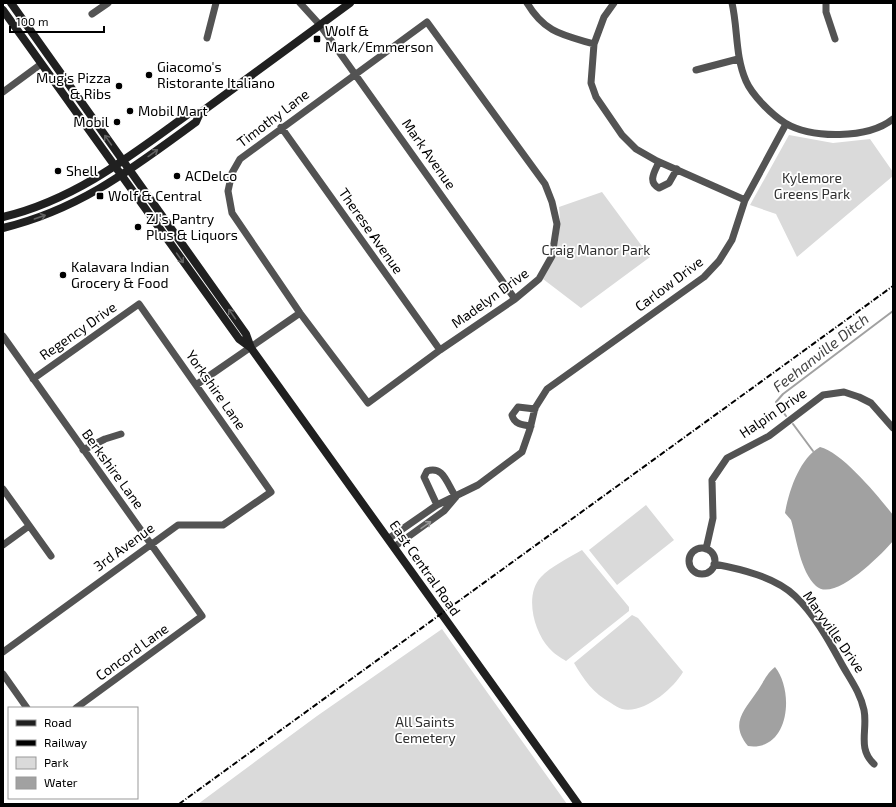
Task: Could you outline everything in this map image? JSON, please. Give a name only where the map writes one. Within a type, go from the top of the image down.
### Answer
[{"type":"main road","name":"East Central Road","points":[[11,3],[246,334],[251,348]]},
{"type":"main road","points":[[3,228],[34,219],[68,206],[105,186],[196,122],[200,113],[350,3]]},
{"type":"main road","name":"East Central Road","points":[[3,10],[240,339],[251,348],[578,804]]},
{"type":"main road","points":[[3,217],[35,208],[68,195],[115,167],[191,112],[200,113]]},
{"type":"street","points":[[92,14],[108,3]]},
{"type":"street","points":[[208,38],[216,3]]},
{"type":"street","name":"Mark Avenue","points":[[300,3],[320,25],[516,299]]},
{"type":"street","points":[[527,3],[533,13],[551,30],[594,44]]},
{"type":"street","points":[[614,3],[604,17],[594,44],[591,66],[592,83],[596,98],[622,135],[636,149],[712,188],[745,200]]},
{"type":"street","points":[[732,3],[738,59],[746,82],[772,114],[786,124],[808,131],[846,134],[864,132],[888,123],[893,119]]},
{"type":"street","points":[[826,3],[826,12],[835,39]]},
{"type":"street","name":"Timothy Lane","points":[[368,403],[300,313],[232,213],[228,191],[232,173],[240,159],[281,127],[427,22]]},
{"type":"street","name":"Madelyn Drive","points":[[368,403],[440,350],[516,299],[539,279],[552,256],[557,224],[552,202],[545,184],[427,22]]},
{"type":"street","points":[[696,70],[738,59]]},
{"type":"street","points":[[3,92],[41,64]]},
{"type":"street","name":"Carlow Drive","points":[[388,539],[437,505],[478,485],[522,452],[535,409],[547,389],[704,277],[719,261],[732,240],[745,200],[786,124]]},
{"type":"street","name":"Therese Avenue","points":[[281,127],[440,350]]},
{"type":"street","points":[[659,162],[652,179],[653,183],[659,188],[666,186],[677,170]]},
{"type":"street","name":"Regency Drive","points":[[33,379],[139,304]]},
{"type":"street","name":"Yorkshire Lane","points":[[139,304],[271,492]]},
{"type":"street","points":[[196,385],[300,313]]},
{"type":"street","name":"Berkshire Lane","points":[[3,336],[202,616]]},
{"type":"street","name":"Halpin Drive","points":[[706,549],[713,518],[712,480],[726,458],[768,436],[823,395],[844,392],[859,397],[871,403],[893,428]]},
{"type":"street","points":[[531,426],[518,424],[513,419],[512,415],[518,407],[535,409]]},
{"type":"street","points":[[83,450],[105,439],[121,434]]},
{"type":"street","points":[[437,505],[424,477],[427,471],[434,469],[440,471],[456,497]]},
{"type":"street","points":[[3,489],[51,556]]},
{"type":"street","name":"3rd Avenue","points":[[3,652],[178,525],[223,524],[271,492]]},
{"type":"street","name":"Carlow Drive","points":[[394,547],[444,511],[456,497]]},
{"type":"street","points":[[3,545],[29,526]]},
{"type":"street","points":[[697,549],[706,549],[712,554],[714,564],[705,574],[696,573],[690,567],[689,563],[691,554],[697,549]]},
{"type":"street","name":"Maryville Drive","points":[[714,564],[769,579],[786,589],[804,606],[829,642],[860,693],[865,719],[863,742],[864,751],[874,764]]},
{"type":"street","name":"Concord Lane","points":[[77,707],[202,616]]},
{"type":"street","points":[[3,674],[26,707]]},
{"type":"green space","name":"Kylemore Greens Park","points":[[789,135],[833,143],[870,139],[893,172],[893,176],[797,257],[776,214],[750,205]]},
{"type":"green space","name":"Craig Manor Park","points":[[602,192],[650,257],[581,308],[543,279],[555,252],[559,236],[559,207]]},
{"type":"green space","points":[[646,505],[674,540],[617,585],[589,550]]},
{"type":"green space","points":[[582,550],[629,607],[629,611],[566,661],[551,650],[539,633],[533,613],[533,593],[536,585],[545,573],[560,562]]},
{"type":"green space","points":[[632,615],[638,618],[683,672],[672,686],[657,699],[639,708],[631,710],[619,708],[599,695],[585,680],[574,663]]},
{"type":"green space","name":"All Saints Cemetery","points":[[442,629],[567,804],[198,804],[317,716]]},
{"type":"water","points":[[820,447],[839,457],[860,476],[893,515],[893,541],[887,548],[868,566],[845,583],[834,588],[824,590],[816,586],[806,572],[791,520],[785,513],[789,495],[796,476],[807,459]]},
{"type":"water","points":[[775,667],[781,678],[785,691],[786,705],[780,730],[772,740],[762,745],[748,746],[740,731],[740,718],[766,676]]},
{"type":"waterway","name":"Feehanville Ditch","points":[[786,416],[776,402],[783,394],[893,311]]},
{"type":"waterway","name":"Feehanville Ditch","points":[[793,424],[813,451]]},
{"type":"railway","points":[[179,804],[893,286]]},
{"type":"place","name":"Wolf & Mark/Emmerson","points":[[317,39]]},
{"type":"place","name":"Giacomo's Ristorante Italiano","points":[[149,75]]},
{"type":"place","name":"Mug's Pizza & Ribs","points":[[119,86]]},
{"type":"place","name":"Mobil Mart","points":[[130,111]]},
{"type":"place","name":"Mobil","points":[[117,122]]},
{"type":"place","name":"Shell","points":[[58,171]]},
{"type":"place","name":"ACDelco","points":[[177,176]]},
{"type":"place","name":"Wolf & Central","points":[[100,196]]},
{"type":"place","name":"ZJ's Pantry Plus & Liquors","points":[[138,227]]},
{"type":"place","name":"Kalavara Indian Grocery & Food","points":[[63,275]]}]
